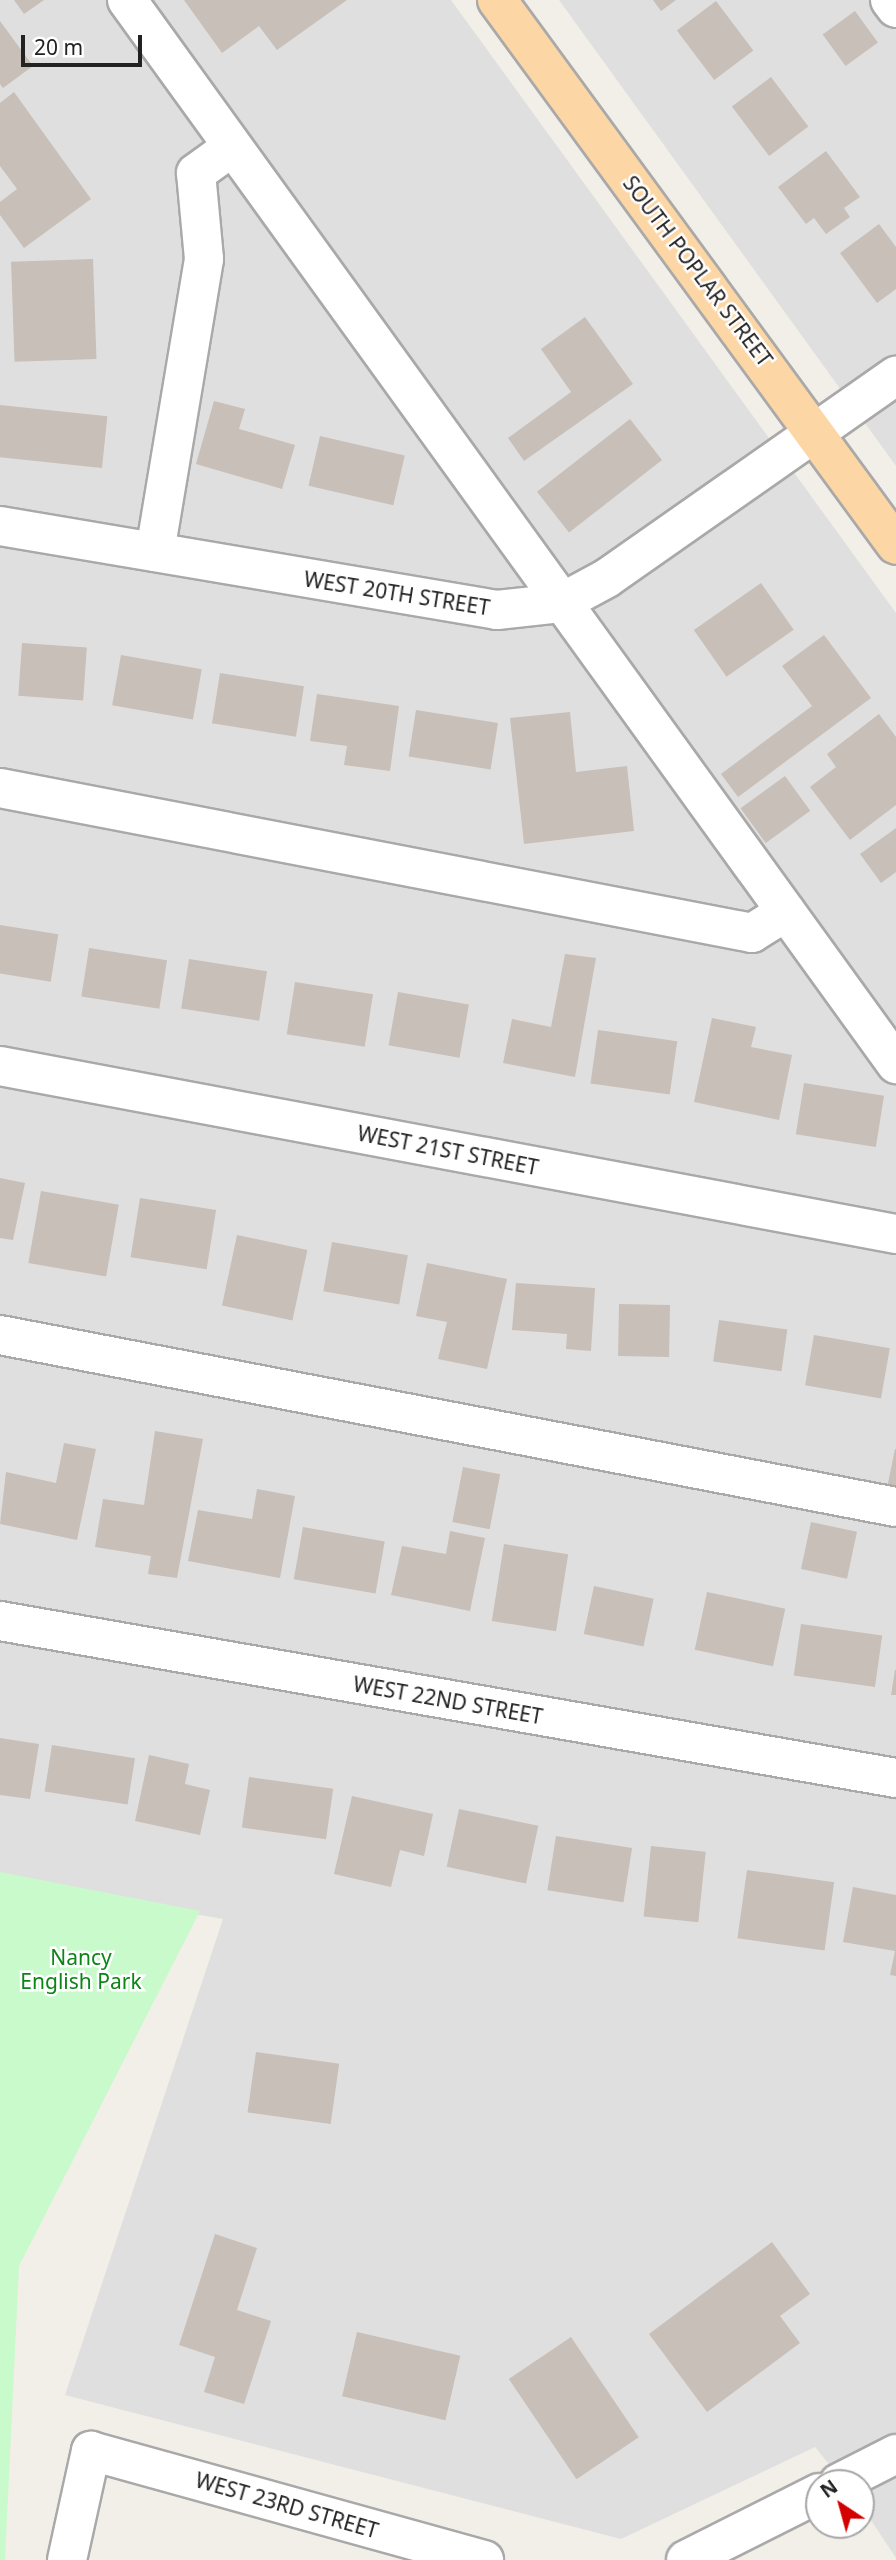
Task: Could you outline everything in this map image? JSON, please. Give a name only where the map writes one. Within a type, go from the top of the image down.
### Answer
[{"type":"main road","name":"SOUTH POPLAR STREET","points":[[497,0],[818,433],[896,545]]},
{"type":"street","points":[[127,0],[896,1064]]},
{"type":"street","points":[[890,0],[896,8]]},
{"type":"street","points":[[155,552],[204,259],[196,173],[232,147]]},
{"type":"street","name":"WEST 20TH STREET","points":[[0,526],[497,610],[561,603],[607,578],[896,376]]},
{"type":"street","points":[[0,789],[752,933],[786,912]]},
{"type":"street","name":"WEST 21ST STREET","points":[[0,1066],[896,1234]]},
{"type":"street","points":[[0,1335],[896,1507]]},
{"type":"street","name":"WEST 22ND STREET","points":[[0,1621],[896,1778]]},
{"type":"street","name":"WEST 23RD STREET","points":[[67,2560],[91,2451],[484,2560]]},
{"type":"street","points":[[867,2469],[896,2454]]},
{"type":"street","points":[[686,2560],[805,2500]]},
{"type":"shaded area","points":[[0,0],[451,0],[896,613],[896,2558],[875,2526],[875,2469],[833,2469],[815,2447],[621,2539],[65,2395],[223,1919],[0,1880]]},
{"type":"shaded area","points":[[559,0],[896,0],[896,466]]},
{"type":"green space","name":"Nancy English Park","points":[[0,1872],[200,1911],[19,2266],[5,2560],[0,2560]]},
{"type":"building","points":[[14,0],[44,0],[24,14]]},
{"type":"building","points":[[184,0],[347,0],[277,50],[259,26],[222,53]]},
{"type":"building","points":[[653,0],[676,0],[661,11]]},
{"type":"building","points":[[716,1],[753,51],[714,80],[677,30]]},
{"type":"building","points":[[855,11],[878,43],[846,66],[823,35]]},
{"type":"building","points":[[0,21],[33,66],[3,88],[0,84]]},
{"type":"building","points":[[771,77],[808,127],[769,156],[732,106]]},
{"type":"building","points":[[14,92],[91,199],[24,248],[0,215],[0,202],[17,189],[0,166],[0,103]]},
{"type":"building","points":[[826,151],[860,197],[844,208],[850,217],[826,234],[814,218],[806,224],[778,187]]},
{"type":"building","points":[[879,224],[896,247],[896,289],[877,303],[840,253]]},
{"type":"building","points":[[93,259],[96,359],[15,362],[11,262]]},
{"type":"building","points":[[585,317],[633,384],[524,461],[508,438],[571,392],[541,349]]},
{"type":"building","points":[[214,401],[245,409],[239,429],[295,445],[282,489],[196,464]]},
{"type":"building","points":[[0,405],[107,416],[102,468],[0,457]]},
{"type":"building","points":[[630,419],[662,460],[569,533],[537,492]]},
{"type":"building","points":[[320,436],[405,456],[393,505],[309,486]]},
{"type":"building","points":[[761,583],[794,630],[727,677],[694,630]]},
{"type":"building","points":[[824,635],[871,698],[738,797],[721,774],[812,706],[782,666]]},
{"type":"building","points":[[22,643],[87,648],[83,700],[18,696]]},
{"type":"building","points":[[121,655],[202,669],[193,719],[112,705]]},
{"type":"building","points":[[220,673],[304,686],[296,737],[212,723]]},
{"type":"building","points":[[317,694],[399,706],[390,771],[344,765],[347,746],[310,741]]},
{"type":"building","points":[[416,710],[498,723],[491,769],[409,756]]},
{"type":"building","points":[[570,712],[576,772],[627,766],[634,831],[524,844],[510,718]]},
{"type":"building","points":[[879,714],[896,737],[896,805],[850,840],[810,787],[836,767],[827,754]]},
{"type":"building","points":[[785,776],[810,811],[766,843],[741,808]]},
{"type":"building","points":[[896,828],[896,872],[881,883],[860,854]]},
{"type":"building","points":[[0,925],[58,934],[51,982],[0,974]]},
{"type":"building","points":[[89,948],[167,960],[159,1009],[81,996]]},
{"type":"building","points":[[565,954],[596,958],[575,1077],[503,1063],[512,1019],[551,1027]]},
{"type":"building","points":[[189,959],[267,971],[259,1021],[181,1008]]},
{"type":"building","points":[[295,982],[373,994],[365,1047],[287,1034]]},
{"type":"building","points":[[398,992],[469,1005],[460,1058],[389,1045]]},
{"type":"building","points":[[712,1018],[756,1027],[751,1047],[792,1055],[779,1120],[694,1102]]},
{"type":"building","points":[[598,1030],[677,1041],[670,1095],[590,1083]]},
{"type":"building","points":[[804,1083],[884,1096],[876,1147],[796,1134]]},
{"type":"building","points":[[0,1178],[25,1183],[13,1240],[0,1238]]},
{"type":"building","points":[[41,1191],[119,1205],[106,1277],[28,1263]]},
{"type":"building","points":[[140,1198],[216,1210],[207,1269],[131,1257]]},
{"type":"building","points":[[237,1235],[307,1250],[292,1320],[222,1305]]},
{"type":"building","points":[[332,1242],[408,1255],[399,1305],[323,1291]]},
{"type":"building","points":[[427,1263],[507,1279],[487,1369],[438,1359],[447,1322],[416,1316]]},
{"type":"building","points":[[516,1283],[595,1288],[591,1351],[566,1349],[567,1334],[512,1330]]},
{"type":"building","points":[[619,1304],[670,1305],[669,1357],[618,1356]]},
{"type":"building","points":[[719,1320],[787,1330],[781,1371],[713,1362]]},
{"type":"building","points":[[814,1335],[890,1348],[881,1399],[805,1385]]},
{"type":"building","points":[[155,1431],[203,1439],[177,1578],[148,1574],[151,1556],[95,1547],[103,1499],[144,1505]]},
{"type":"building","points":[[64,1443],[96,1449],[77,1540],[0,1524],[6,1472],[56,1483]]},
{"type":"building","points":[[896,1449],[896,1495],[886,1493]]},
{"type":"building","points":[[463,1467],[500,1474],[490,1529],[452,1522]]},
{"type":"building","points":[[257,1489],[295,1496],[280,1578],[188,1561],[198,1510],[252,1519]]},
{"type":"building","points":[[811,1522],[857,1532],[847,1579],[801,1569]]},
{"type":"building","points":[[303,1527],[385,1541],[376,1594],[294,1579]]},
{"type":"building","points":[[450,1531],[485,1538],[470,1611],[391,1595],[402,1546],[446,1554]]},
{"type":"building","points":[[504,1544],[568,1554],[556,1631],[492,1621]]},
{"type":"building","points":[[594,1586],[654,1599],[643,1647],[584,1634]]},
{"type":"building","points":[[707,1592],[785,1609],[773,1666],[695,1650]]},
{"type":"building","points":[[801,1624],[882,1635],[875,1687],[794,1675]]},
{"type":"building","points":[[895,1670],[896,1695],[891,1695]]},
{"type":"building","points":[[0,1738],[39,1744],[30,1799],[0,1795]]},
{"type":"building","points":[[52,1745],[135,1758],[128,1805],[45,1791]]},
{"type":"building","points":[[149,1755],[189,1764],[185,1784],[210,1790],[200,1835],[135,1821]]},
{"type":"building","points":[[249,1777],[333,1789],[326,1839],[242,1828]]},
{"type":"building","points":[[352,1796],[433,1814],[424,1856],[400,1850],[391,1887],[334,1874]]},
{"type":"building","points":[[459,1809],[538,1826],[526,1884],[447,1867]]},
{"type":"building","points":[[556,1836],[632,1848],[623,1902],[547,1890]]},
{"type":"building","points":[[651,1846],[706,1852],[698,1922],[644,1917]]},
{"type":"building","points":[[747,1870],[834,1882],[825,1951],[737,1938]]},
{"type":"building","points":[[853,1887],[896,1895],[896,1976],[890,1975],[895,1951],[843,1942]]},
{"type":"building","points":[[256,2052],[339,2064],[331,2124],[248,2112]]},
{"type":"building","points":[[215,2234],[257,2248],[237,2310],[271,2321],[244,2404],[204,2392],[215,2357],[179,2345]]},
{"type":"building","points":[[772,2242],[810,2294],[780,2316],[800,2343],[707,2412],[649,2334]]},
{"type":"building","points":[[357,2332],[460,2356],[445,2420],[342,2396]]},
{"type":"building","points":[[571,2337],[639,2437],[576,2479],[509,2379]]}]
